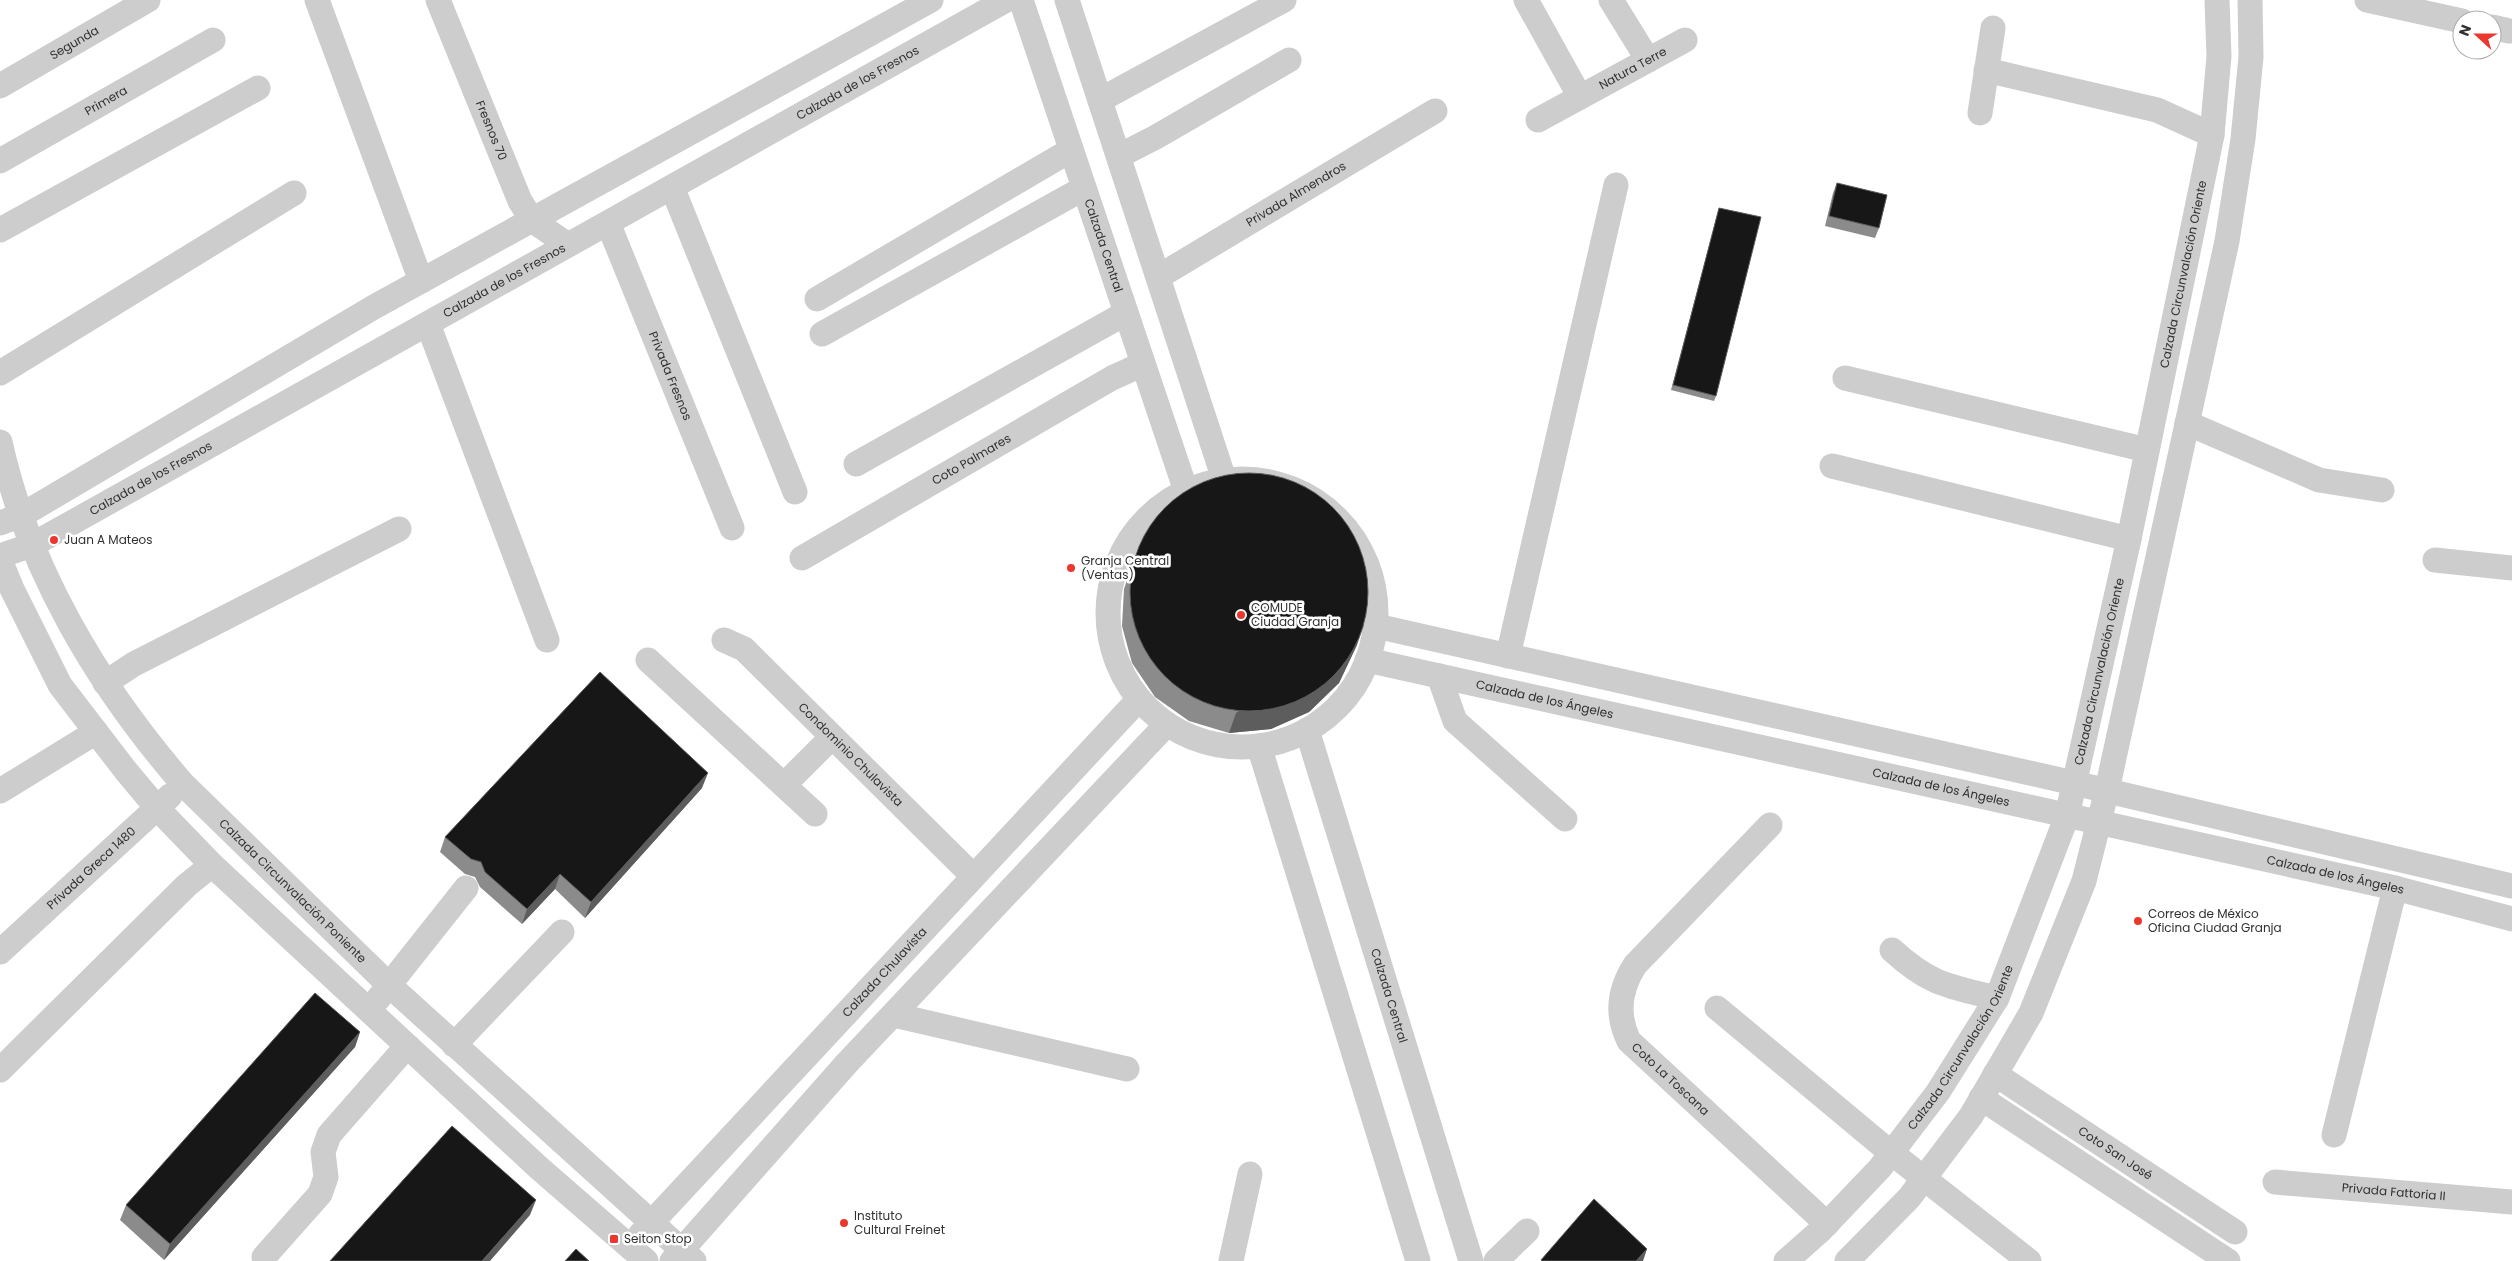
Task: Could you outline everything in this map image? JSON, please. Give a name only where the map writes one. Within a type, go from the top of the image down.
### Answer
[{"type":"street","name":"Segunda","points":[[0,86],[148,0]]},
{"type":"street","points":[[317,0],[421,281]]},
{"type":"street","name":"Fresnos 70","points":[[438,0],[520,201],[532,220],[568,245]]},
{"type":"street","points":[[11,519],[421,281],[931,0]]},
{"type":"street","name":"Calzada de los Fresnos","points":[[0,556],[32,545],[1006,0]]},
{"type":"street","name":"Calzada Central","points":[[1021,0],[1186,491]]},
{"type":"street","points":[[1067,0],[1224,479]]},
{"type":"street","points":[[1100,100],[1284,0]]},
{"type":"street","points":[[1526,0],[1580,97]]},
{"type":"street","points":[[1611,0],[1648,60]]},
{"type":"street","name":"Calzada Circunvalación Oriente","points":[[1786,1261],[1827,1224],[1892,1153],[1938,1092],[1997,998],[2067,816],[2129,539],[2213,123],[2218,56],[2217,0]]},
{"type":"street","points":[[1846,1261],[1909,1198],[1971,1116],[2031,1013],[2084,881],[2106,790],[2216,289],[2243,139],[2251,56],[2250,0]]},
{"type":"street","points":[[2367,0],[2452,19]]},
{"type":"street","points":[[1980,113],[1993,28]]},
{"type":"street","name":"Primera","points":[[0,161],[213,40]]},
{"type":"street","name":"Natura Terre","points":[[1538,120],[1685,40]]},
{"type":"street","points":[[1119,156],[1156,137],[1290,60]]},
{"type":"street","points":[[1986,70],[2213,123]]},
{"type":"street","points":[[0,230],[258,88]]},
{"type":"street","name":"Privada Almendros","points":[[1158,277],[1435,111]]},
{"type":"street","points":[[817,299],[1071,150]]},
{"type":"street","points":[[1508,656],[1616,185]]},
{"type":"street","points":[[672,187],[795,492]]},
{"type":"street","points":[[822,334],[1084,188]]},
{"type":"street","points":[[0,373],[294,193]]},
{"type":"street","name":"Privada Fresnos","points":[[608,223],[732,528]]},
{"type":"street","points":[[2182,281],[2216,289]]},
{"type":"street","points":[[856,464],[1126,313]]},
{"type":"street","points":[[428,324],[547,640]]},
{"type":"street","name":"Coto Palmares","points":[[802,558],[1112,378],[1143,364]]},
{"type":"street","points":[[1845,378],[2147,450]]},
{"type":"street","points":[[2187,423],[2319,480],[2382,490]]},
{"type":"street","name":"Calzada Circunvalación Poniente","points":[[0,442],[11,519],[32,545],[45,574],[105,683],[134,725],[183,784],[389,985],[652,1223],[683,1258]]},
{"type":"street","points":[[1832,466],[2129,539]]},
{"type":"street","points":[[1224,479],[1258,479],[1292,488],[1322,504],[1341,522],[1365,558],[1374,591],[1376,626],[1367,660],[1357,682],[1343,701],[1326,717],[1307,730],[1284,740],[1259,746],[1235,747],[1211,744],[1188,736],[1167,724],[1139,699],[1124,676],[1114,651],[1109,624],[1113,579],[1127,546],[1142,523],[1162,505],[1186,491],[1224,479]]},
{"type":"street","points":[[105,683],[134,664],[399,529]]},
{"type":"street","points":[[0,560],[12,589],[60,684],[96,732],[158,808],[212,864],[407,1046],[503,1135],[638,1254]]},
{"type":"street","points":[[2435,560],[2512,568]]},
{"type":"street","points":[[1376,626],[2106,790],[2512,886]]},
{"type":"street","name":"Condominio Chulavista","points":[[724,640],[744,649],[974,876]]},
{"type":"street","points":[[648,660],[814,814]]},
{"type":"street","name":"Calzada de los Ángeles","points":[[1367,660],[2395,888],[2512,919]]},
{"type":"street","points":[[1440,676],[1455,721],[1565,819]]},
{"type":"street","name":"Calzada Chulavista","points":[[638,1254],[652,1223],[1139,699]]},
{"type":"street","points":[[683,1258],[847,1063],[1167,724]]},
{"type":"street","name":"Calzada Central","points":[[1307,730],[1471,1261]]},
{"type":"street","points":[[0,791],[96,732]]},
{"type":"street","points":[[784,785],[832,737]]},
{"type":"street","points":[[1259,746],[1418,1261]]},
{"type":"street","name":"Privada Greca 1480","points":[[0,952],[183,784]]},
{"type":"street","name":"Coto La Toscana","points":[[1770,824],[1635,965],[1624,985],[1620,1014],[1622,1027],[1629,1041],[1827,1224]]},
{"type":"street","points":[[0,1070],[180,892],[212,864]]},
{"type":"street","points":[[369,1010],[466,888]]},
{"type":"street","points":[[2334,1135],[2395,888]]},
{"type":"street","points":[[454,1045],[562,932]]},
{"type":"street","points":[[1892,950],[1915,970],[1939,984],[1997,998]]},
{"type":"street","points":[[1717,1008],[1923,1179],[2029,1261]]},
{"type":"street","points":[[894,1015],[1127,1069]]},
{"type":"street","points":[[821,1039],[847,1063]]},
{"type":"street","points":[[264,1257],[320,1194],[326,1178],[324,1152],[329,1135],[407,1046]]},
{"type":"street","name":"Coto San José","points":[[1995,1074],[2235,1232]]},
{"type":"street","points":[[1981,1098],[2228,1261]]},
{"type":"street","points":[[503,1135],[525,1110]]},
{"type":"street","points":[[1231,1261],[1250,1174]]},
{"type":"street","name":"Privada Fattoria II","points":[[2275,1182],[2512,1202]]},
{"type":"street","points":[[1496,1261],[1527,1231]]},
{"type":"building","points":[[1837,183],[1887,195],[1879,228],[1829,216]]},
{"type":"building","points":[[1719,208],[1761,217],[1716,396],[1673,385]]},
{"type":"building","name":"COMUDE Ciudad Granja","points":[[1237,473],[1261,473],[1284,478],[1305,487],[1325,500],[1341,516],[1354,536],[1363,557],[1368,580],[1366,615],[1359,638],[1341,668],[1325,684],[1305,697],[1284,706],[1261,711],[1237,711],[1214,706],[1193,697],[1173,684],[1157,668],[1144,648],[1135,627],[1130,604],[1130,580],[1135,557],[1144,536],[1157,516],[1173,500],[1193,487],[1214,478]]},
{"type":"building","points":[[600,672],[708,773],[591,902],[560,874],[527,909],[485,872],[481,862],[471,859],[445,837]]},
{"type":"building","points":[[315,993],[360,1032],[170,1244],[126,1205]]},
{"type":"building","points":[[452,1126],[536,1200],[482,1261],[330,1261]]},
{"type":"building","points":[[1594,1199],[1647,1249],[1636,1261],[1542,1261],[1541,1260]]},
{"type":"building","points":[[576,1249],[589,1261],[565,1261]]},
{"type":"place","name":"Juan A Mateos","points":[[54,540]]},
{"type":"place","name":"Granja Central (Ventas)","points":[[1071,568]]},
{"type":"place","name":"COMUDE Ciudad Granja","points":[[1241,615]]},
{"type":"place","name":"Correos de México Oficina Ciudad Granja","points":[[2138,921]]},
{"type":"place","name":"Instituto Cultural Freinet","points":[[844,1223]]},
{"type":"place","name":"Seiton Stop","points":[[614,1239]]}]
